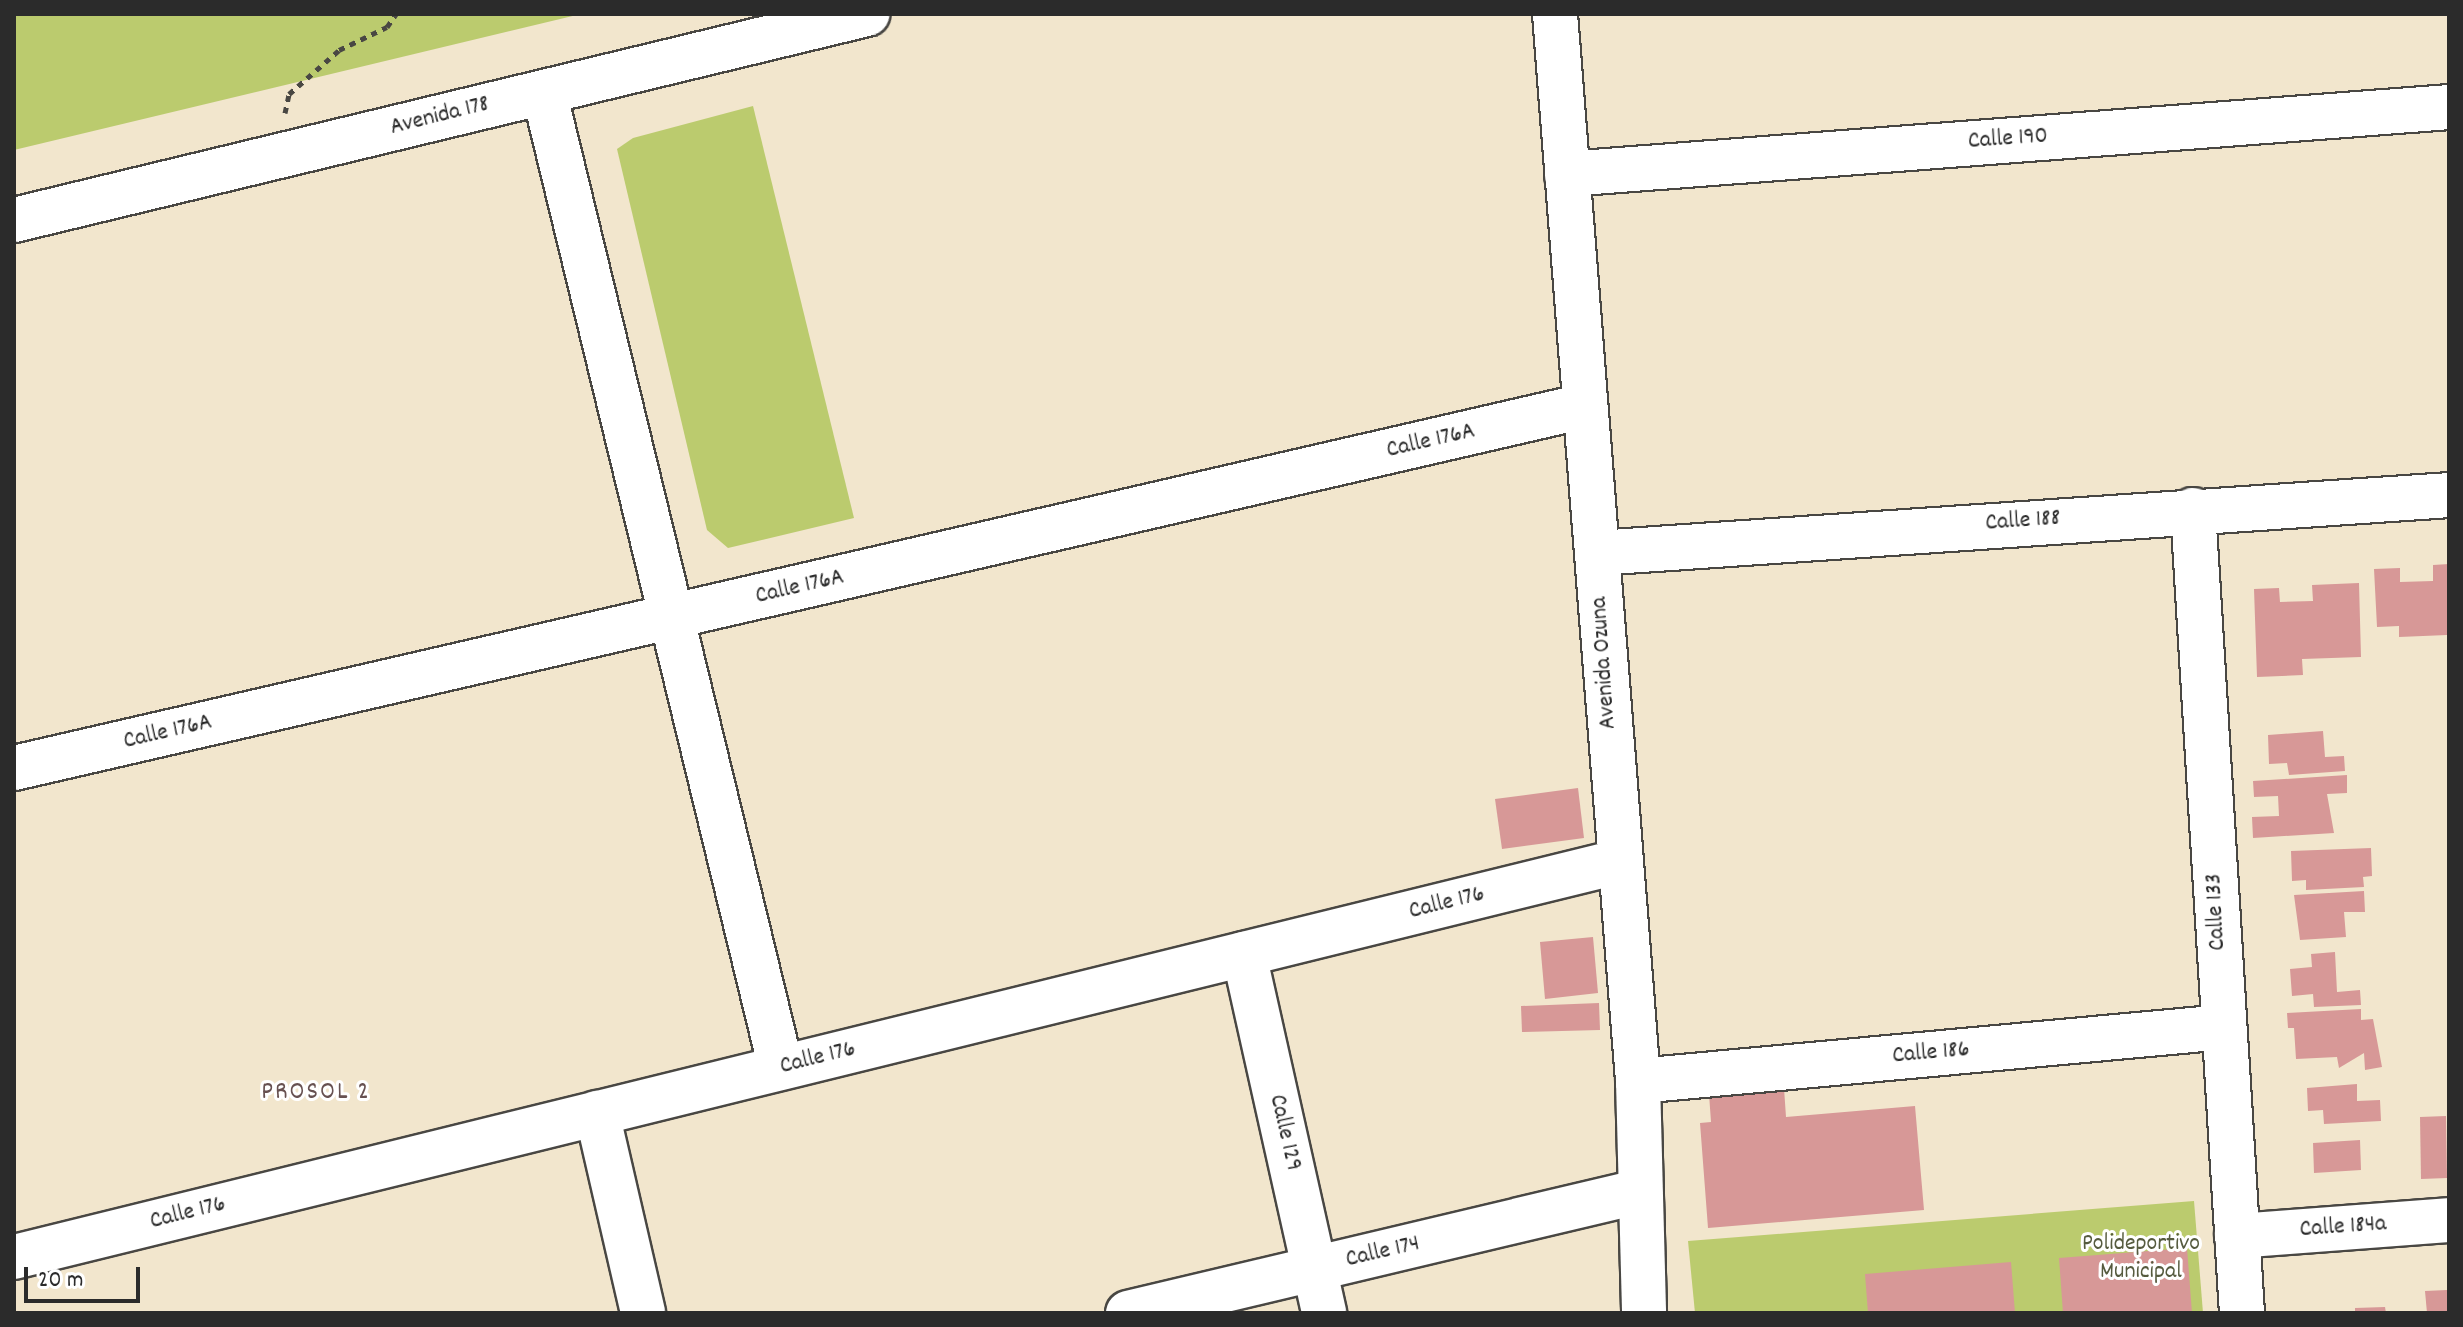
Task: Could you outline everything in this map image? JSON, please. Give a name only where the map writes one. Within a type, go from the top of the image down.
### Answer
[{"type":"street","name":"Avenida 178","points":[[14,220],[867,14]]},
{"type":"street","name":"Avenida Ozuna","points":[[1555,14],[1638,1081],[1637,1192],[1644,1313]]},
{"type":"street","points":[[544,92],[781,1068]]},
{"type":"street","name":"Calle 190","points":[[1567,174],[2449,107]]},
{"type":"street","name":"Calle 176A","points":[[14,768],[1585,406]]},
{"type":"street","name":"Calle 188","points":[[1597,553],[2193,510],[2449,495]]},
{"type":"street","name":"Calle 133","points":[[2193,510],[2242,1313]]},
{"type":"street","name":"Calle 176","points":[[14,1257],[1621,861]]},
{"type":"street","name":"Calle 129","points":[[1244,954],[1324,1313]]},
{"type":"street","name":"Calle 186","points":[[1638,1081],[2224,1027]]},
{"type":"street","points":[[597,1113],[643,1313]]},
{"type":"street","name":"Calle 174","points":[[1128,1313],[1637,1192]]},
{"type":"street","name":"Calle 184a","points":[[2237,1236],[2449,1220]]},
{"type":"path","points":[[277,157],[289,94],[339,50],[387,27],[396,14]]},
{"type":"green space","points":[[14,14],[581,14],[14,150]]},
{"type":"green space","points":[[753,106],[854,518],[728,548],[707,530],[617,149],[633,138]]},
{"type":"green space","name":"Polideportivo Municipal","points":[[2194,1201],[2203,1313],[1695,1313],[1688,1241]]},
{"type":"building","points":[[2449,564],[2447,635],[2399,637],[2399,626],[2377,627],[2374,569],[2400,568],[2400,582],[2433,581],[2433,565]]},
{"type":"building","points":[[2359,583],[2361,657],[2302,659],[2303,675],[2257,677],[2254,589],[2279,588],[2280,602],[2313,601],[2312,585]]},
{"type":"building","points":[[2323,731],[2325,757],[2344,756],[2345,771],[2289,775],[2287,763],[2269,764],[2268,735]]},
{"type":"building","points":[[2347,775],[2347,793],[2327,794],[2334,833],[2253,838],[2252,817],[2279,816],[2278,796],[2254,797],[2253,781]]},
{"type":"building","points":[[1578,788],[1584,838],[1502,849],[1495,799]]},
{"type":"building","points":[[2371,848],[2372,876],[2363,877],[2364,887],[2306,890],[2306,880],[2292,881],[2291,851]]},
{"type":"building","points":[[2364,891],[2365,912],[2344,912],[2346,937],[2300,940],[2294,895]]},
{"type":"building","points":[[1593,937],[1598,993],[1545,999],[1540,942]]},
{"type":"building","points":[[2335,952],[2337,992],[2360,990],[2361,1005],[2314,1007],[2313,994],[2292,996],[2290,969],[2312,967],[2311,954]]},
{"type":"building","points":[[1599,1003],[1600,1030],[1522,1032],[1521,1006]]},
{"type":"building","points":[[2361,1009],[2361,1020],[2373,1019],[2382,1067],[2365,1070],[2364,1053],[2339,1068],[2337,1057],[2296,1059],[2294,1028],[2288,1028],[2287,1013]]},
{"type":"building","points":[[2357,1084],[2357,1101],[2380,1100],[2381,1121],[2324,1124],[2323,1110],[2308,1111],[2307,1088]]},
{"type":"building","points":[[1784,1088],[1786,1117],[1915,1106],[1924,1210],[1708,1228],[1700,1123],[1711,1122],[1709,1094]]},
{"type":"building","points":[[2446,1116],[2447,1178],[2421,1179],[2420,1117]]},
{"type":"building","points":[[2360,1140],[2361,1170],[2314,1173],[2313,1143]]},
{"type":"building","points":[[2187,1248],[2192,1313],[2063,1313],[2059,1258]]},
{"type":"building","points":[[2011,1262],[2015,1313],[1868,1313],[1865,1274]]},
{"type":"building","points":[[2447,1290],[2449,1313],[2427,1313],[2425,1291]]},
{"type":"building","points":[[2385,1307],[2386,1313],[2355,1313],[2355,1308]]},
{"type":"district","name":"PROSOL 2","points":[[316,1093]]}]
